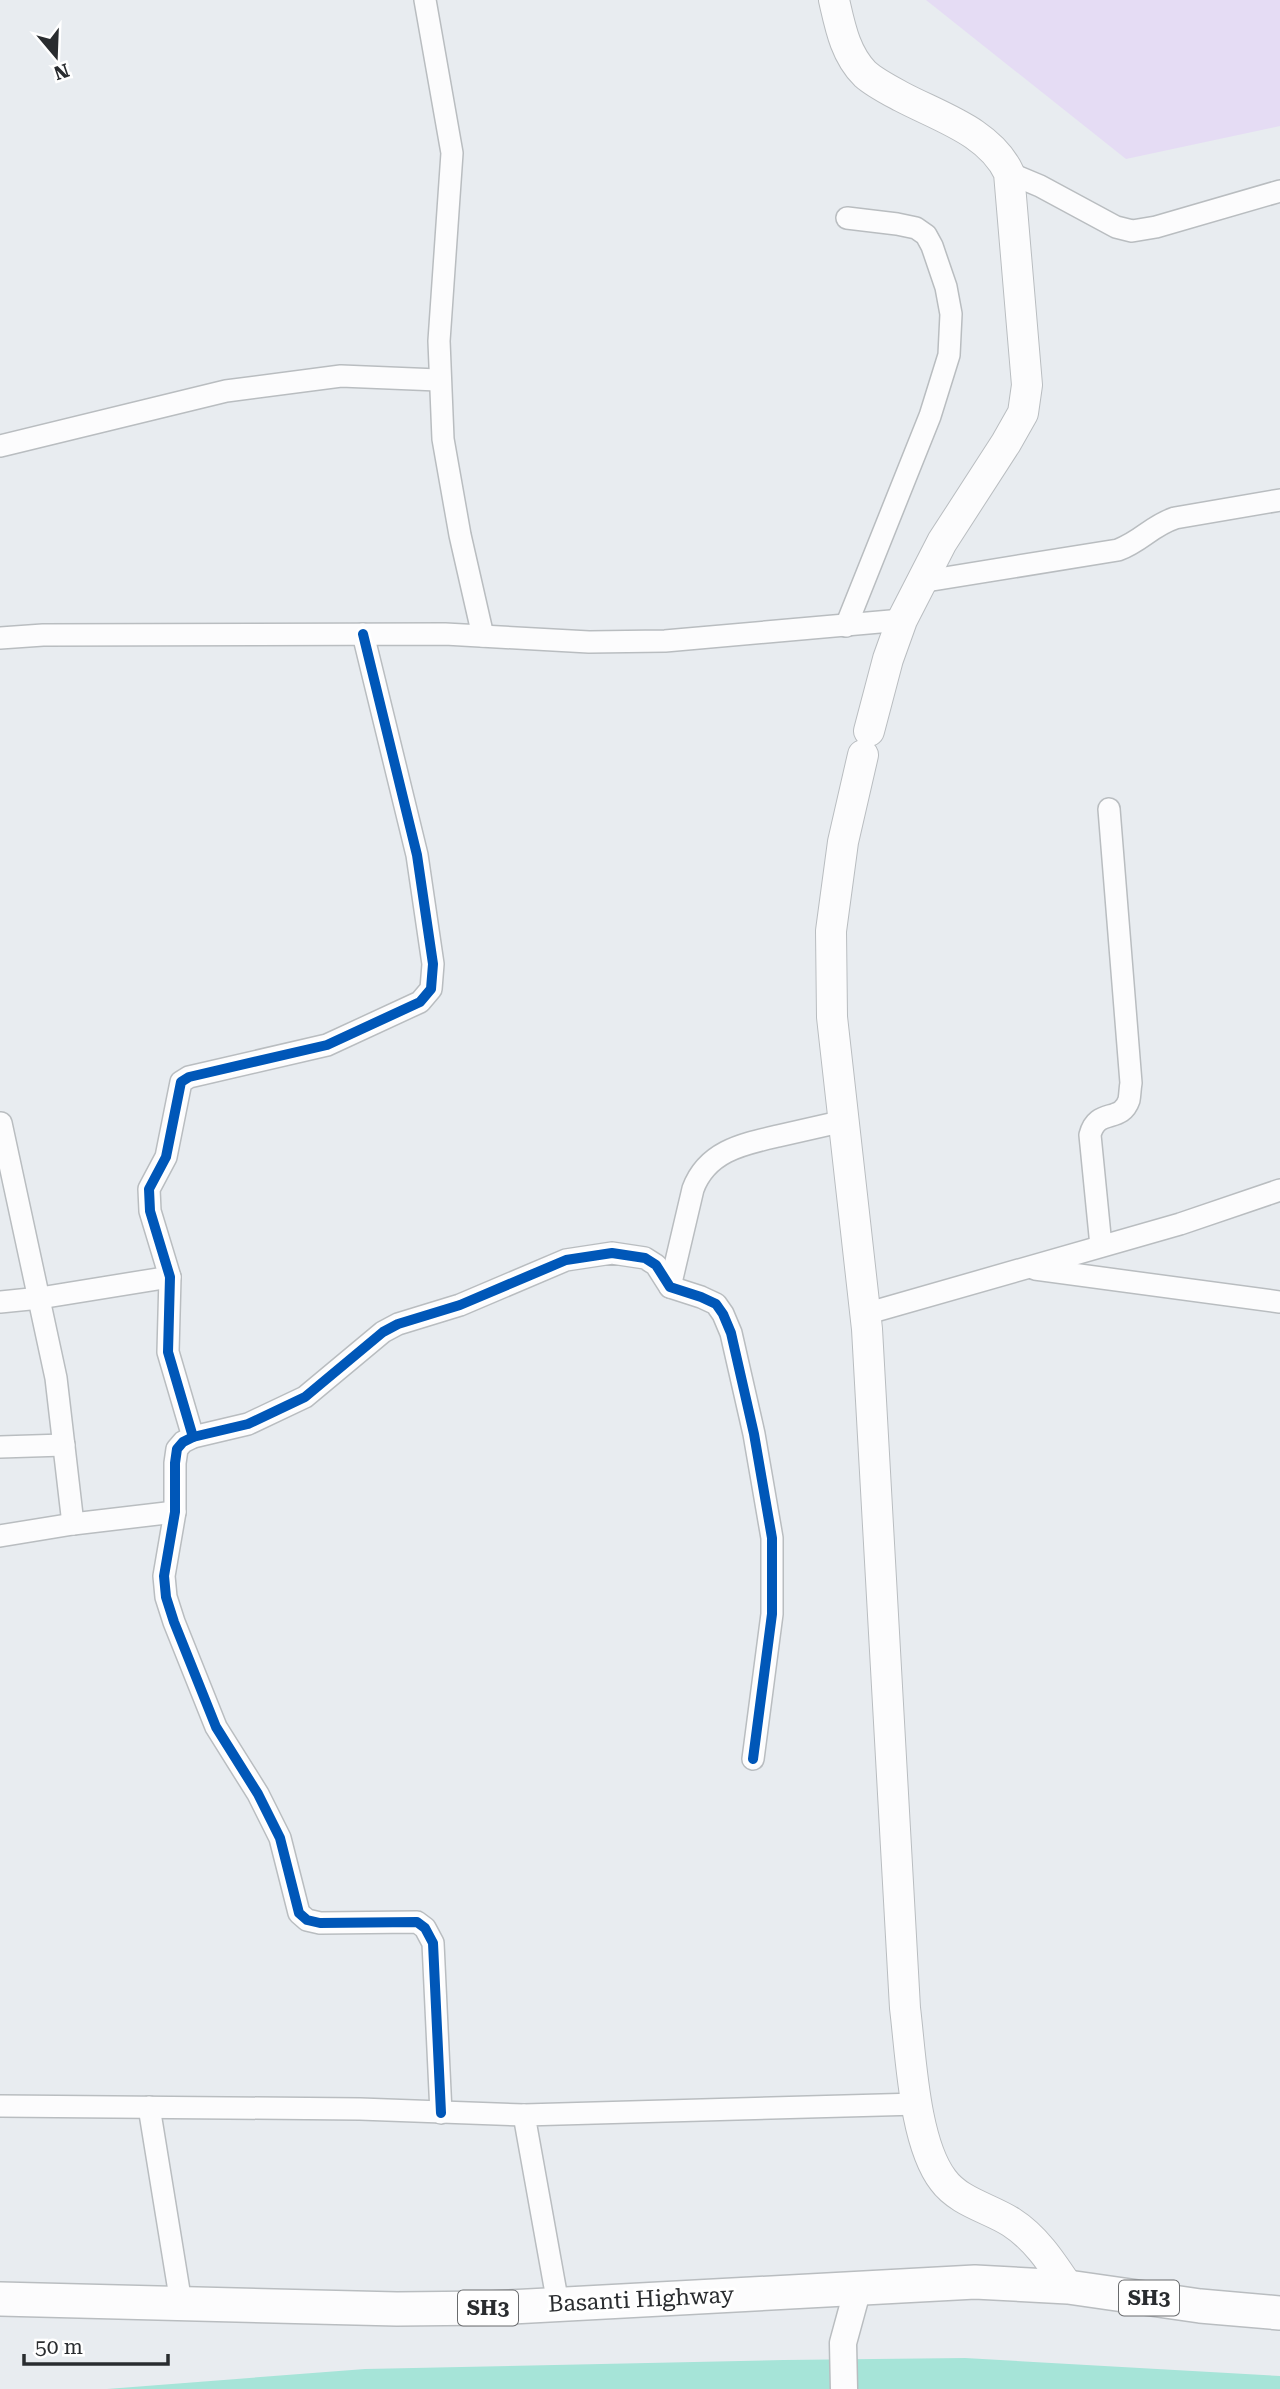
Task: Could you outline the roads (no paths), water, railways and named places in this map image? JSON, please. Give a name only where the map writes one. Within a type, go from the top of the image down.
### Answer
[{"type":"main road","points":[[834,0],[842,34],[853,58],[865,74],[886,89],[985,140],[1002,157],[1009,173],[1026,364],[1027,385],[1023,413],[920,582],[888,659],[843,842],[831,931],[832,1017],[865,1314],[905,2008],[918,2104],[928,2152],[943,2181],[956,2192],[1011,2222],[1036,2243],[1068,2287]]},
{"type":"main road","name":"Basanti Highway","points":[[0,2298],[397,2309],[492,2308],[975,2282],[1068,2287],[1200,2306],[1280,2313]]},
{"type":"street","points":[[425,0],[452,153],[440,306],[439,380],[443,439],[460,535],[483,636]]},
{"type":"street","points":[[1009,173],[1040,186],[1115,227],[1132,231],[1156,228],[1280,191]]},
{"type":"street","points":[[846,626],[930,416],[949,355],[951,324],[946,287],[926,235],[916,228],[847,218]]},
{"type":"street","points":[[0,446],[226,391],[341,376],[439,380]]},
{"type":"street","points":[[920,582],[1118,550],[1133,545],[1154,527],[1167,521],[1280,500]]},
{"type":"street","points":[[0,638],[43,635],[363,634],[483,636],[589,642],[665,641],[902,620]]},
{"type":"street","points":[[193,1437],[168,1352],[170,1277],[150,1211],[149,1189],[166,1157],[181,1082],[189,1077],[327,1045],[420,1002],[431,989],[433,964],[417,855],[363,634]]},
{"type":"street","points":[[1101,1246],[1090,1135],[1098,1118],[1123,1110],[1129,1100],[1131,1083],[1109,809]]},
{"type":"street","points":[[670,1287],[693,1189],[698,1176],[712,1160],[737,1146],[844,1121]]},
{"type":"street","points":[[1,1123],[56,1378],[73,1524]]},
{"type":"street","points":[[865,1314],[1180,1224],[1280,1190]]},
{"type":"street","points":[[441,2113],[433,1943],[425,1928],[417,1922],[320,1923],[307,1920],[299,1913],[281,1838],[258,1794],[216,1727],[170,1610],[164,1576],[175,1512],[175,1463],[177,1449],[183,1442],[193,1437],[248,1424],[305,1397],[383,1332],[398,1324],[460,1305],[566,1261],[612,1253],[645,1258],[656,1265],[670,1287],[716,1304],[723,1314],[731,1333],[756,1447],[772,1538],[772,1614],[753,1759]]},
{"type":"street","points":[[1026,1268],[1280,1301]]},
{"type":"street","points":[[0,1302],[170,1277]]},
{"type":"street","points":[[0,1447],[64,1445]]},
{"type":"street","points":[[0,1536],[175,1512]]},
{"type":"street","points":[[0,2106],[360,2109],[524,2115],[918,2104]]},
{"type":"street","points":[[149,2107],[181,2303]]},
{"type":"street","points":[[524,2115],[558,2304]]},
{"type":"street","points":[[844,2389],[844,2343],[858,2288]]}]
